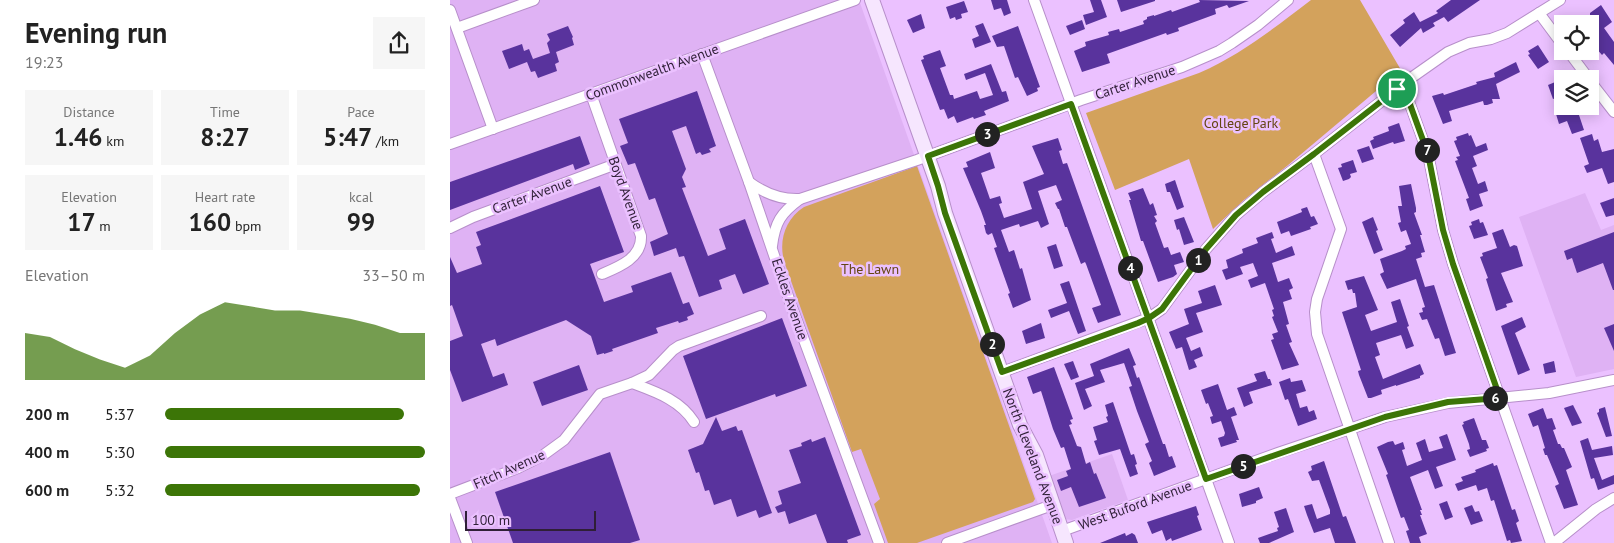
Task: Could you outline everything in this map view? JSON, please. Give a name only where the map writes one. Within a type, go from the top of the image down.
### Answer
[{"type":"main road","name":"North Cleveland Avenue","points":[[872,0],[928,156],[945,213],[1020,425],[1036,455],[1064,537]]},
{"type":"street","points":[[457,28],[534,0]]},
{"type":"street","name":"Commonwealth Avenue","points":[[450,144],[855,0]]},
{"type":"street","points":[[1034,0],[1229,543]]},
{"type":"street","name":"Carter Avenue","points":[[772,247],[776,226],[784,211],[800,200],[1071,104],[1182,67],[1219,50],[1258,25],[1287,0]]},
{"type":"street","points":[[1002,372],[1149,318],[1162,309],[1206,249],[1236,215],[1263,192],[1448,52],[1469,43],[1491,39],[1507,33],[1560,0]]},
{"type":"street","points":[[450,10],[493,129]]},
{"type":"street","points":[[1539,13],[1554,33]]},
{"type":"street","name":"Eckles Avenue","points":[[702,54],[772,247],[787,295],[879,543]]},
{"type":"street","points":[[1403,85],[1428,154],[1443,230],[1453,264],[1553,543],[1596,509],[1614,498]]},
{"type":"street","points":[[1599,93],[1614,112]]},
{"type":"street","name":"Boyd Avenue","points":[[591,94],[642,236],[642,242],[638,250],[622,266],[602,274]]},
{"type":"street","points":[[1314,154],[1340,229],[1317,299],[1316,323],[1320,346],[1389,543]]},
{"type":"street","name":"Carter Avenue","points":[[450,228],[473,217],[616,164]]},
{"type":"street","name":"Carter Avenue","points":[[749,182],[773,195],[791,200],[800,200]]},
{"type":"street","name":"Fitch Avenue","points":[[450,494],[518,468],[542,456],[564,440],[600,394],[650,375],[672,350],[679,346],[762,316]]},
{"type":"street","name":"West Buford Avenue","points":[[1064,537],[1206,479],[1385,417],[1448,402],[1549,393],[1614,380]]},
{"type":"street","points":[[632,383],[664,396],[682,406],[694,422]]},
{"type":"street","points":[[450,498],[467,543]]},
{"type":"street","points":[[947,543],[1052,505]]},
{"type":"shaded area","points":[[450,0],[859,0],[1052,543],[450,543]]},
{"type":"shaded area","points":[[1585,193],[1601,230],[1614,225],[1614,369],[1576,377],[1519,217]]},
{"type":"shaded area","points":[[1112,454],[1128,500],[1072,520],[1064,519],[1049,476]]},
{"type":"green space","name":"College Park","points":[[1311,0],[1360,0],[1401,70],[1244,200],[1213,229],[1189,159],[1115,190],[1086,113],[1215,66],[1257,40]]},
{"type":"green space","name":"The Lawn","points":[[917,166],[1035,499],[1033,502],[917,543],[888,543],[874,504],[880,499],[861,449],[852,452],[785,264],[782,248],[787,225],[797,212],[804,207]]},
{"type":"building","points":[[991,0],[1007,0],[1011,13],[1004,16],[1001,8],[994,10]]},
{"type":"building","points":[[1090,0],[1101,0],[1107,17],[1086,25],[1083,15],[1094,12]]},
{"type":"building","points":[[1117,0],[1155,0],[1155,1],[1121,12]]},
{"type":"building","points":[[1199,0],[1249,1],[1229,8],[1227,5],[1215,9],[1216,14],[1178,28],[1179,31],[1167,35],[1166,33],[1107,54],[1110,63],[1082,72],[1074,51],[1086,46],[1085,42],[1109,35],[1108,32],[1119,29],[1120,32],[1144,24],[1143,21],[1147,17],[1171,10],[1172,12],[1200,2]]},
{"type":"building","points":[[1451,0],[1480,0],[1448,22],[1444,17],[1433,23],[1435,26],[1423,33],[1421,28],[1400,47],[1390,35],[1405,23],[1403,20],[1414,12],[1420,22],[1438,13],[1436,11]]},
{"type":"building","points":[[964,1],[968,12],[961,14],[962,18],[956,20],[955,17],[950,19],[946,7]]},
{"type":"building","points":[[1601,5],[1612,22],[1604,28],[1614,42],[1614,65],[1604,53],[1602,55],[1599,52],[1599,15],[1590,15]]},
{"type":"building","points":[[921,14],[925,28],[913,33],[907,20]]},
{"type":"building","points":[[1082,20],[1085,29],[1070,35],[1066,26]]},
{"type":"building","points":[[983,23],[991,42],[975,48],[972,39],[979,36],[975,26]]},
{"type":"building","points":[[568,26],[574,45],[556,52],[559,62],[555,64],[557,71],[538,78],[535,71],[531,72],[527,62],[509,69],[502,51],[522,44],[524,51],[529,49],[533,59],[550,53],[547,43],[550,40],[547,34]]},
{"type":"building","points":[[1018,26],[1040,87],[1037,88],[1038,91],[1027,96],[1018,77],[1015,78],[1004,46],[997,47],[992,36]]},
{"type":"building","points":[[1538,45],[1549,62],[1538,69],[1528,55],[1530,54],[1528,51]]},
{"type":"building","points":[[940,50],[946,66],[940,68],[950,95],[953,95],[954,99],[977,91],[980,99],[993,95],[985,73],[966,80],[964,74],[991,64],[1002,92],[1006,91],[1009,101],[984,111],[986,115],[974,119],[973,117],[957,123],[954,116],[948,119],[944,109],[940,110],[921,60],[924,59],[923,56]]},
{"type":"building","points":[[1516,62],[1520,72],[1496,84],[1500,99],[1492,99],[1493,103],[1487,105],[1484,105],[1483,101],[1449,111],[1452,121],[1443,124],[1432,96],[1443,93],[1444,95],[1477,84],[1476,82],[1495,77],[1494,73]]},
{"type":"building","points":[[1554,82],[1554,99],[1553,99],[1548,85]]},
{"type":"building","points":[[697,91],[716,146],[709,149],[711,152],[702,155],[700,152],[696,154],[686,126],[672,131],[686,169],[682,177],[686,187],[682,188],[708,256],[726,249],[719,229],[745,219],[769,284],[743,294],[735,274],[719,280],[722,289],[699,297],[684,256],[679,257],[676,248],[654,256],[650,242],[668,234],[655,198],[649,200],[635,163],[628,165],[620,146],[628,143],[619,119]]},
{"type":"building","points":[[1556,115],[1579,115],[1584,130],[1572,134],[1567,121],[1559,124]]},
{"type":"building","points":[[1399,123],[1405,141],[1394,144],[1393,142],[1373,149],[1370,141],[1374,139],[1373,137],[1389,131],[1388,127]]},
{"type":"building","points":[[1468,133],[1469,136],[1471,135],[1476,147],[1486,143],[1488,150],[1473,156],[1477,166],[1472,168],[1478,184],[1485,181],[1488,191],[1479,194],[1483,206],[1470,211],[1466,199],[1469,198],[1455,161],[1458,160],[1456,157],[1460,156],[1454,141],[1457,140],[1456,137]]},
{"type":"building","points":[[1592,134],[1594,141],[1598,139],[1602,152],[1614,149],[1614,182],[1608,184],[1602,168],[1587,173],[1584,166],[1589,164],[1580,138]]},
{"type":"building","points":[[580,136],[590,164],[575,170],[573,164],[450,210],[450,182]]},
{"type":"building","points":[[1058,138],[1062,150],[1059,151],[1063,164],[1067,163],[1121,315],[1098,323],[1092,308],[1101,305],[1086,264],[1085,262],[1081,264],[1067,227],[1065,227],[1055,203],[1062,200],[1056,185],[1038,191],[1049,224],[1041,228],[1038,221],[1020,227],[1019,224],[1001,230],[1009,252],[1014,250],[1020,269],[1022,268],[1031,300],[1013,308],[1008,294],[1010,293],[994,248],[997,247],[992,233],[988,235],[986,233],[984,225],[986,225],[963,168],[968,167],[966,162],[990,152],[995,168],[981,173],[990,199],[1000,196],[1002,203],[999,204],[1004,218],[1032,209],[1023,182],[1044,174],[1032,146]]},
{"type":"building","points":[[1369,146],[1374,159],[1362,163],[1357,150]]},
{"type":"building","points":[[1353,160],[1357,172],[1350,174],[1351,177],[1349,179],[1343,181],[1338,168],[1342,167],[1341,164]]},
{"type":"building","points":[[1175,180],[1184,207],[1177,210],[1170,192],[1167,192],[1165,184]]},
{"type":"building","points":[[1411,184],[1416,208],[1414,213],[1422,235],[1420,235],[1425,252],[1421,253],[1422,257],[1416,259],[1425,287],[1434,285],[1456,353],[1445,356],[1439,338],[1435,339],[1427,319],[1422,320],[1419,313],[1423,312],[1422,308],[1425,307],[1416,279],[1387,289],[1380,274],[1384,272],[1380,259],[1402,251],[1406,249],[1405,246],[1411,244],[1406,230],[1401,232],[1398,223],[1401,222],[1398,206],[1402,206],[1399,186]]},
{"type":"building","points":[[600,186],[624,252],[590,264],[604,302],[633,292],[631,286],[671,272],[683,304],[689,302],[694,314],[687,317],[688,320],[656,328],[658,333],[612,349],[613,351],[597,355],[591,336],[566,320],[497,346],[495,339],[481,344],[493,377],[504,373],[508,385],[462,402],[450,370],[450,341],[463,336],[452,305],[450,306],[450,257],[457,273],[482,264],[476,247],[481,245],[476,232]]},
{"type":"building","points":[[1143,188],[1150,205],[1153,203],[1157,215],[1154,216],[1157,221],[1155,223],[1164,248],[1168,247],[1171,255],[1180,252],[1184,262],[1174,265],[1177,274],[1158,282],[1143,241],[1141,241],[1129,200],[1131,200],[1128,193]]},
{"type":"building","points":[[1614,198],[1614,215],[1606,217],[1600,203]]},
{"type":"building","points":[[1307,207],[1311,217],[1314,216],[1318,224],[1310,227],[1311,229],[1291,236],[1289,231],[1281,234],[1277,222],[1302,212],[1301,209]]},
{"type":"building","points":[[1184,217],[1194,242],[1184,245],[1174,220]]},
{"type":"building","points":[[1373,217],[1383,250],[1374,254],[1362,222]]},
{"type":"building","points":[[1479,219],[1480,223],[1483,222],[1488,235],[1474,239],[1469,226],[1472,225],[1471,222]]},
{"type":"building","points":[[1503,229],[1510,247],[1517,246],[1523,266],[1501,273],[1513,302],[1506,304],[1507,307],[1496,311],[1486,279],[1488,278],[1480,257],[1483,256],[1482,253],[1497,248],[1492,233]]},
{"type":"building","points":[[1272,232],[1274,238],[1271,239],[1276,253],[1292,246],[1295,255],[1272,263],[1278,282],[1289,278],[1293,288],[1289,290],[1292,299],[1283,302],[1289,324],[1286,325],[1292,342],[1289,343],[1299,365],[1282,370],[1271,340],[1274,339],[1272,334],[1278,332],[1272,317],[1274,316],[1272,310],[1274,309],[1265,283],[1251,288],[1248,280],[1258,276],[1253,263],[1240,267],[1243,274],[1226,280],[1222,270],[1228,268],[1226,260],[1243,253],[1242,249],[1258,243],[1256,238]]},
{"type":"building","points":[[1614,232],[1613,290],[1603,263],[1577,273],[1572,258],[1567,260],[1564,251]]},
{"type":"building","points":[[1056,244],[1063,266],[1054,269],[1047,247]]},
{"type":"building","points":[[1364,276],[1378,310],[1365,315],[1371,331],[1397,322],[1391,302],[1400,299],[1414,346],[1406,349],[1401,335],[1376,343],[1380,355],[1375,357],[1383,379],[1420,364],[1424,374],[1420,378],[1381,390],[1382,394],[1371,398],[1368,398],[1359,375],[1358,371],[1361,370],[1342,312],[1357,307],[1355,293],[1353,293],[1352,289],[1348,290],[1345,281]]},
{"type":"building","points":[[1069,281],[1086,331],[1078,334],[1069,311],[1051,318],[1048,310],[1067,303],[1060,284]]},
{"type":"building","points":[[1215,285],[1222,305],[1196,313],[1203,332],[1186,338],[1191,351],[1200,347],[1203,356],[1194,360],[1197,367],[1189,370],[1182,347],[1176,349],[1169,332],[1189,324],[1184,309],[1202,303],[1198,291]]},
{"type":"building","points":[[1522,317],[1526,327],[1515,333],[1530,370],[1518,375],[1501,326]]},
{"type":"building","points":[[782,318],[807,386],[776,397],[775,394],[706,419],[683,356]]},
{"type":"building","points":[[1041,323],[1045,338],[1026,344],[1022,331]]},
{"type":"building","points":[[1614,324],[1614,351],[1604,328]]},
{"type":"building","points":[[1129,348],[1136,365],[1133,366],[1137,378],[1139,377],[1163,444],[1165,444],[1169,457],[1172,456],[1176,467],[1154,476],[1149,463],[1152,461],[1145,444],[1149,442],[1129,387],[1132,386],[1124,363],[1100,370],[1105,382],[1085,389],[1092,406],[1084,410],[1075,383],[1094,376],[1090,364]]},
{"type":"building","points":[[1073,361],[1079,377],[1071,380],[1064,364]]},
{"type":"building","points":[[1554,361],[1556,372],[1545,374],[1543,364]]},
{"type":"building","points":[[579,365],[588,390],[542,406],[533,382]]},
{"type":"building","points":[[1054,367],[1073,419],[1070,420],[1072,424],[1069,425],[1077,446],[1081,447],[1086,464],[1090,462],[1106,498],[1079,507],[1071,487],[1061,491],[1057,480],[1068,476],[1066,471],[1071,469],[1064,447],[1061,448],[1053,429],[1041,391],[1033,394],[1027,377]]},
{"type":"building","points":[[1265,371],[1272,385],[1249,392],[1253,403],[1244,407],[1237,388],[1257,381],[1254,374]]},
{"type":"building","points":[[1290,378],[1291,382],[1302,380],[1306,391],[1296,394],[1300,408],[1307,406],[1309,412],[1314,410],[1317,419],[1298,426],[1288,399],[1285,400],[1279,382]]},
{"type":"building","points":[[1218,384],[1227,410],[1234,407],[1237,415],[1231,417],[1239,440],[1221,447],[1218,438],[1224,436],[1225,433],[1221,421],[1212,424],[1210,417],[1213,416],[1201,390]]},
{"type":"building","points":[[1113,402],[1131,455],[1134,454],[1137,464],[1135,465],[1138,474],[1130,477],[1120,449],[1099,455],[1094,441],[1097,440],[1093,427],[1108,422],[1105,405]]},
{"type":"building","points":[[1573,405],[1582,423],[1572,426],[1564,408]]},
{"type":"building","points":[[1605,407],[1612,436],[1606,437],[1597,413],[1599,409]]},
{"type":"building","points":[[1543,408],[1547,419],[1552,418],[1556,429],[1553,430],[1558,444],[1564,448],[1572,467],[1566,470],[1578,505],[1564,509],[1555,486],[1559,484],[1547,455],[1545,455],[1543,449],[1545,448],[1538,425],[1533,427],[1528,414]]},
{"type":"building","points":[[716,417],[722,431],[736,426],[738,431],[742,430],[772,513],[759,518],[756,510],[737,517],[731,499],[714,505],[709,490],[705,491],[699,472],[696,473],[688,450],[703,444]]},
{"type":"building","points":[[1474,418],[1482,440],[1486,440],[1489,448],[1486,449],[1487,451],[1470,457],[1467,450],[1470,449],[1469,444],[1462,425],[1464,424],[1463,422]]},
{"type":"building","points":[[1447,434],[1456,460],[1436,467],[1443,486],[1435,489],[1428,470],[1410,477],[1422,510],[1420,510],[1422,515],[1420,515],[1427,534],[1419,537],[1421,543],[1410,543],[1406,531],[1409,530],[1404,517],[1401,518],[1386,475],[1388,474],[1377,447],[1393,441],[1395,445],[1403,442],[1405,449],[1402,450],[1407,466],[1422,460],[1416,443],[1425,439],[1429,452],[1443,448],[1439,437]]},
{"type":"building","points":[[825,437],[861,535],[847,540],[848,543],[827,543],[816,514],[789,524],[785,511],[778,513],[775,507],[782,504],[778,491],[801,483],[789,450],[802,446],[801,443],[811,439],[812,442]]},
{"type":"building","points":[[1588,438],[1592,450],[1612,446],[1613,455],[1594,458],[1602,480],[1614,475],[1614,484],[1598,490],[1594,478],[1591,479],[1580,441]]},
{"type":"building","points":[[610,452],[640,540],[630,543],[513,543],[495,492]]},
{"type":"building","points":[[1324,461],[1343,517],[1346,516],[1356,543],[1335,543],[1330,528],[1314,533],[1304,506],[1312,504],[1317,519],[1330,514],[1330,510],[1319,480],[1312,481],[1308,472],[1312,470],[1311,466]]},
{"type":"building","points":[[1493,463],[1494,466],[1497,465],[1512,510],[1515,509],[1519,521],[1516,523],[1522,541],[1511,543],[1510,540],[1507,541],[1494,500],[1491,501],[1487,488],[1478,491],[1476,485],[1458,491],[1455,484],[1463,481],[1461,477]]},
{"type":"building","points":[[1259,487],[1263,498],[1256,501],[1256,503],[1242,507],[1239,494]]},
{"type":"building","points":[[1447,501],[1453,517],[1445,520],[1439,504]]},
{"type":"building","points":[[1472,505],[1475,512],[1479,511],[1483,521],[1471,525],[1464,508]]},
{"type":"building","points":[[1196,506],[1202,530],[1172,541],[1171,538],[1166,541],[1162,530],[1152,534],[1147,522]]},
{"type":"building","points":[[1286,508],[1294,532],[1269,543],[1260,543],[1258,538],[1278,531],[1277,528],[1279,527],[1274,512]]},
{"type":"building","points":[[1125,533],[1126,536],[1132,533],[1135,535],[1138,543],[1100,543]]},
{"type":"route","points":[[1397,89],[1236,215],[1206,249],[1162,309],[1149,318],[1138,323],[1002,372],[945,213],[928,156],[1071,104],[1149,318],[1206,479],[1385,417],[1448,402],[1500,398],[1453,264],[1443,230],[1428,154],[1419,126],[1403,85],[1397,89]]}]
